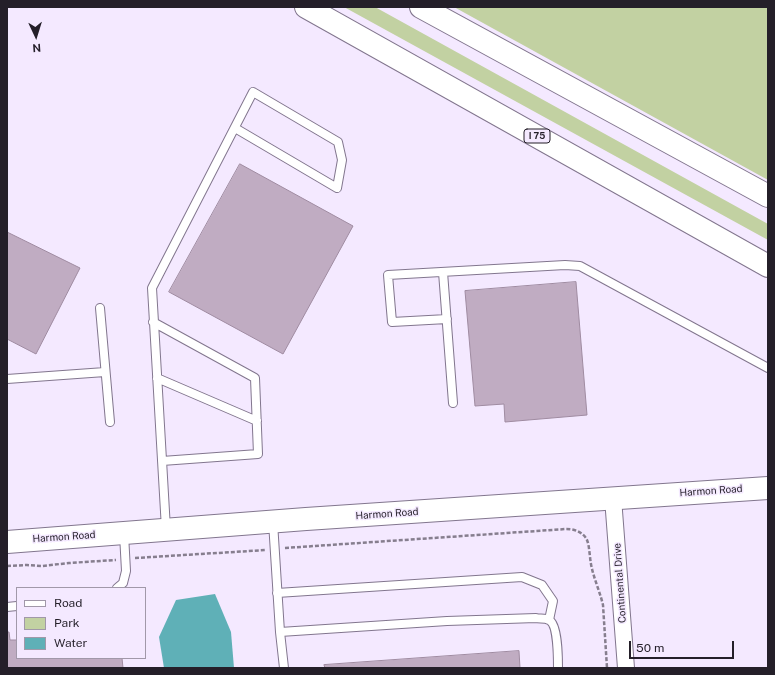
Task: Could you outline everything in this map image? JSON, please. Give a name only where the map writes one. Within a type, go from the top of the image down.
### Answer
[{"type":"main road","name":"I 75","points":[[306,7],[768,266]]},
{"type":"main road","points":[[421,7],[768,196]]},
{"type":"main road","name":"Harmon Road","points":[[7,542],[768,488]]},
{"type":"street","name":"Continental Drive","points":[[613,498],[626,668]]},
{"type":"lane","points":[[166,530],[152,288],[253,92],[338,142],[342,160],[337,188],[235,128]]},
{"type":"lane","points":[[447,319],[392,322],[388,275],[565,265],[580,266],[768,368]]},
{"type":"lane","points":[[443,272],[453,403]]},
{"type":"lane","points":[[100,308],[110,422]]},
{"type":"lane","points":[[153,322],[255,378],[258,454],[162,461]]},
{"type":"lane","points":[[7,379],[105,372]]},
{"type":"lane","points":[[157,378],[256,421]]},
{"type":"lane","points":[[272,522],[284,668]]},
{"type":"lane","points":[[118,587],[123,583],[126,571],[124,533]]},
{"type":"lane","points":[[278,593],[522,577],[542,584],[553,601],[549,620]]},
{"type":"lane","points":[[280,632],[447,621],[536,618],[549,620],[554,624],[558,668]]},
{"type":"path","points":[[7,566],[42,566],[69,562],[566,529],[574,530],[585,537],[588,543],[592,571],[603,605],[607,668]]},
{"type":"green space","points":[[344,7],[375,7],[768,224],[768,240]]},
{"type":"green space","points":[[454,7],[768,7],[768,180]]},
{"type":"water","points":[[215,594],[231,632],[234,668],[164,668],[159,637],[176,600]]},
{"type":"building","points":[[240,164],[353,226],[283,354],[169,292]]},
{"type":"building","points":[[7,232],[80,268],[36,354],[7,339]]},
{"type":"building","points":[[576,282],[587,415],[505,422],[504,404],[475,406],[465,291]]},
{"type":"building","points":[[7,632],[9,632],[10,640],[16,640],[16,659],[122,659],[123,668],[7,668]]},
{"type":"building","points":[[519,651],[520,668],[325,668],[324,665]]}]
